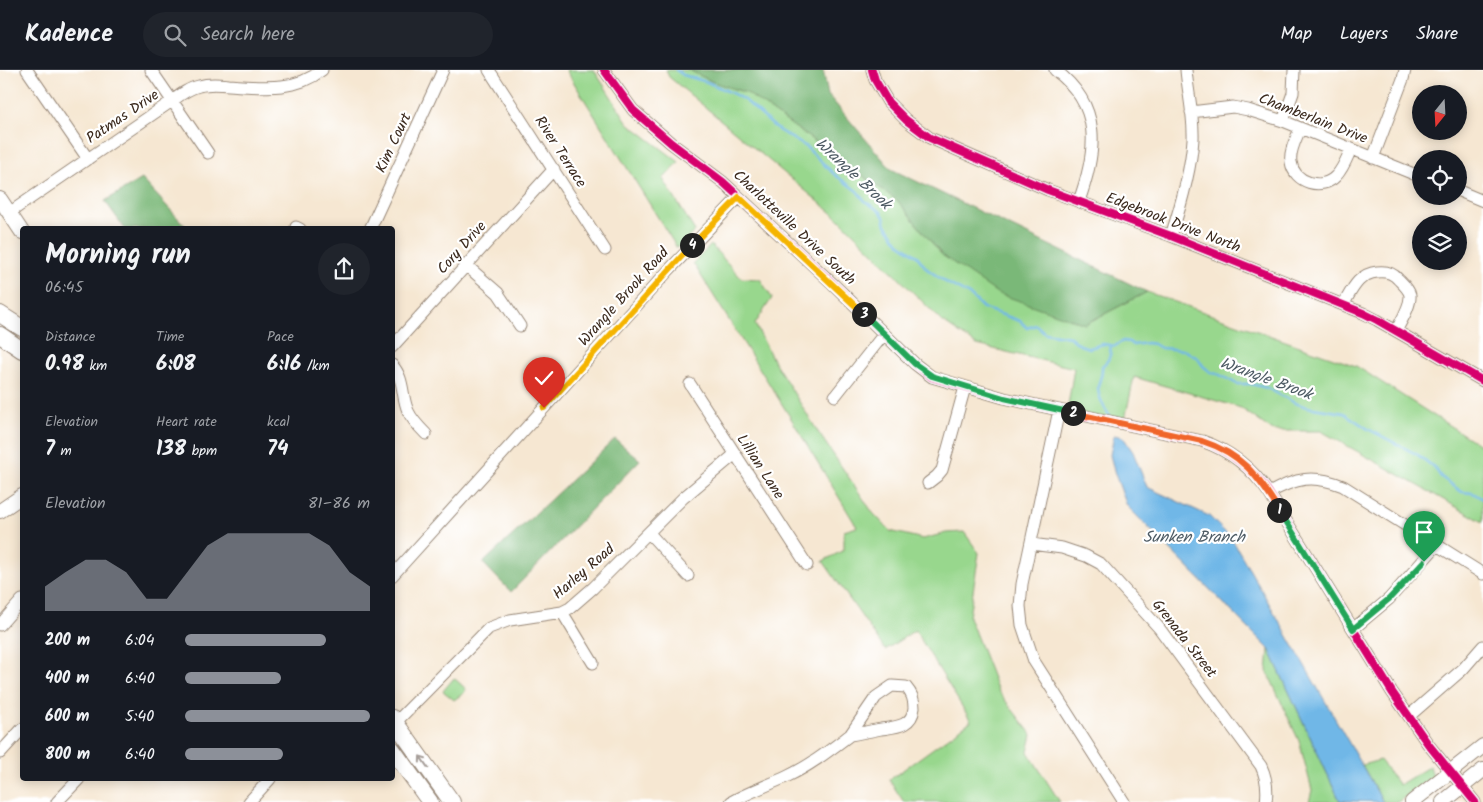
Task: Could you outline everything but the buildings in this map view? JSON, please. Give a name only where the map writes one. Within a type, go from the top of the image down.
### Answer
[{"type":"highway","points":[[0,314],[20,327]]},
{"type":"highway","points":[[1,338],[20,349]]},
{"type":"highway","points":[[395,721],[452,802]]},
{"type":"highway","points":[[395,753],[430,802]]},
{"type":"main road","points":[[0,199],[20,229]]},
{"type":"main road","points":[[0,511],[20,497]]},
{"type":"main road","points":[[1412,802],[1483,746]]},
{"type":"main road","points":[[1443,802],[1483,770]]},
{"type":"street","points":[[27,70],[88,159]]},
{"type":"street","points":[[151,70],[208,153]]},
{"type":"street","name":"Patmas Drive","points":[[9,213],[172,101],[199,86],[214,84],[276,88],[297,84],[322,70]]},
{"type":"street","name":"Kim Court","points":[[371,226],[443,70]]},
{"type":"street","name":"River Terrace","points":[[489,70],[605,250]]},
{"type":"street","name":"Charlotteville Drive South","points":[[604,70],[633,110],[671,143],[723,182],[915,364],[932,376],[1004,398],[1184,437],[1216,446],[1246,465],[1259,479],[1409,716],[1462,788],[1475,802]]},
{"type":"street","name":"Edgebrook Drive North","points":[[872,70],[875,80],[888,102],[906,120],[930,138],[1048,190],[1171,236],[1343,305],[1377,320],[1482,377]]},
{"type":"street","points":[[1056,70],[1080,95],[1091,117],[1091,160],[1088,177],[1079,201]]},
{"type":"street","points":[[1171,236],[1189,166],[1193,139],[1186,70]]},
{"type":"street","points":[[1283,121],[1293,94],[1294,70]]},
{"type":"street","points":[[1373,158],[1405,70]]},
{"type":"street","name":"Chamberlain Drive","points":[[1191,112],[1233,107],[1248,110],[1283,121],[1412,173]]},
{"type":"street","points":[[1300,129],[1292,150],[1291,162],[1294,171],[1305,182],[1316,184],[1332,180],[1339,172],[1351,149]]},
{"type":"street","name":"Cory Drive","points":[[395,345],[554,169]]},
{"type":"street","points":[[1467,194],[1483,201]]},
{"type":"street","name":"Wrangle Brook Road","points":[[395,573],[668,270],[739,197]]},
{"type":"street","points":[[467,266],[498,293],[520,326]]},
{"type":"street","points":[[1343,305],[1356,283],[1368,273],[1384,271],[1396,276],[1410,294],[1408,306],[1396,331]]},
{"type":"street","points":[[834,396],[884,334]]},
{"type":"street","points":[[395,368],[402,381],[408,411],[426,434]]},
{"type":"street","name":"Lillian Lane","points":[[690,384],[806,565]]},
{"type":"street","points":[[928,483],[942,470],[965,387]]},
{"type":"street","points":[[1059,410],[1022,584],[1020,606],[1022,625],[1034,661],[1124,802]]},
{"type":"street","name":"Harley Road","points":[[395,719],[489,628],[510,620],[562,612],[570,608],[593,588],[683,498],[734,455]]},
{"type":"street","points":[[1268,493],[1296,480],[1312,478],[1332,481],[1343,486],[1483,574]]},
{"type":"street","points":[[649,533],[688,576]]},
{"type":"street","name":"Grenada Street","points":[[1031,544],[1062,548],[1086,556],[1101,564],[1159,628],[1261,766],[1266,777],[1266,802]]},
{"type":"street","points":[[1353,629],[1389,599],[1437,545]]},
{"type":"street","points":[[0,624],[20,602]]},
{"type":"street","points":[[562,612],[593,663]]},
{"type":"street","points":[[1409,716],[1463,669],[1483,646]]},
{"type":"street","points":[[731,802],[749,792],[788,776],[820,758],[850,735],[876,697],[888,687],[906,687],[912,694],[913,713],[907,722],[897,728],[850,735]]},
{"type":"street","points":[[0,753],[20,730]]},
{"type":"street","points":[[58,802],[77,781]]},
{"type":"street","points":[[249,802],[268,781]]},
{"type":"green space","points":[[566,70],[594,70],[628,123],[679,162],[663,179],[695,231],[677,248]]},
{"type":"green space","points":[[666,70],[689,70],[713,82],[747,93],[898,201],[942,255],[1085,324],[1147,292],[1356,366],[1483,447],[1483,522],[1321,431],[1273,431],[1241,408],[1134,377],[1124,424],[1067,412],[1074,368],[977,345],[943,322],[837,217],[669,77]]},
{"type":"green space","points":[[689,70],[823,70],[828,95],[891,169],[1147,292],[1085,324],[997,293],[942,255],[898,201],[747,93],[713,82]]},
{"type":"green space","points":[[142,179],[185,226],[123,226],[105,201]]},
{"type":"green space","points":[[711,245],[741,278],[760,279],[772,298],[755,324],[772,358],[818,432],[873,513],[890,531],[923,539],[946,533],[964,532],[979,553],[969,617],[998,691],[1032,735],[1028,752],[1060,802],[904,802],[889,780],[971,721],[915,630],[885,650],[823,561],[844,550],[844,531],[857,527],[693,263]]},
{"type":"green space","points":[[615,439],[640,460],[511,592],[483,563]]},
{"type":"green space","points":[[1269,649],[1340,801],[1346,802],[1309,802],[1312,790],[1299,741],[1267,671]]},
{"type":"green space","points":[[454,678],[466,689],[464,693],[454,700],[443,691]]},
{"type":"green space","points":[[1380,760],[1399,785],[1430,766],[1433,776],[1398,802],[1383,802],[1362,765]]},
{"type":"water","name":"Sunken Branch","points":[[1114,435],[1123,437],[1133,452],[1147,487],[1209,516],[1232,539],[1383,802],[1340,801],[1269,649],[1127,506],[1110,455]]},
{"type":"waterway","name":"Wrangle Brook","points":[[676,70],[683,75],[707,82],[734,94],[747,102],[778,130],[805,146],[834,174],[857,191],[865,201],[881,212],[886,225],[899,243],[917,256],[927,269],[971,296],[983,308],[1020,321],[1027,328],[1036,325],[1045,333],[1070,337],[1080,345],[1089,348],[1103,344],[1115,346],[1123,341],[1133,345],[1147,343],[1161,348],[1184,350],[1198,358],[1203,366],[1212,373],[1218,374],[1237,384],[1251,384],[1267,388],[1295,403],[1307,407],[1344,413],[1368,429],[1418,455],[1435,468],[1441,477],[1462,492],[1473,493],[1483,499]]},
{"type":"waterway","name":"Sunken Branch","points":[[1109,415],[1102,402],[1098,387],[1102,366],[1110,355],[1110,346]]},
{"type":"cycle path","points":[[604,70],[633,110],[671,143],[723,182],[832,283],[915,364],[932,377],[1004,398],[1202,441],[1213,445],[1240,461],[1269,493],[1392,692],[1428,744],[1475,802]]},
{"type":"cycle path","points":[[872,70],[875,80],[888,102],[906,120],[930,138],[1048,190],[1171,236],[1363,313],[1483,381]]},
{"type":"route","points":[[544,408],[668,270],[739,197],[832,283],[915,364],[932,376],[1004,398],[1202,441],[1232,455],[1246,465],[1259,479],[1353,629],[1389,599],[1424,562]]}]
